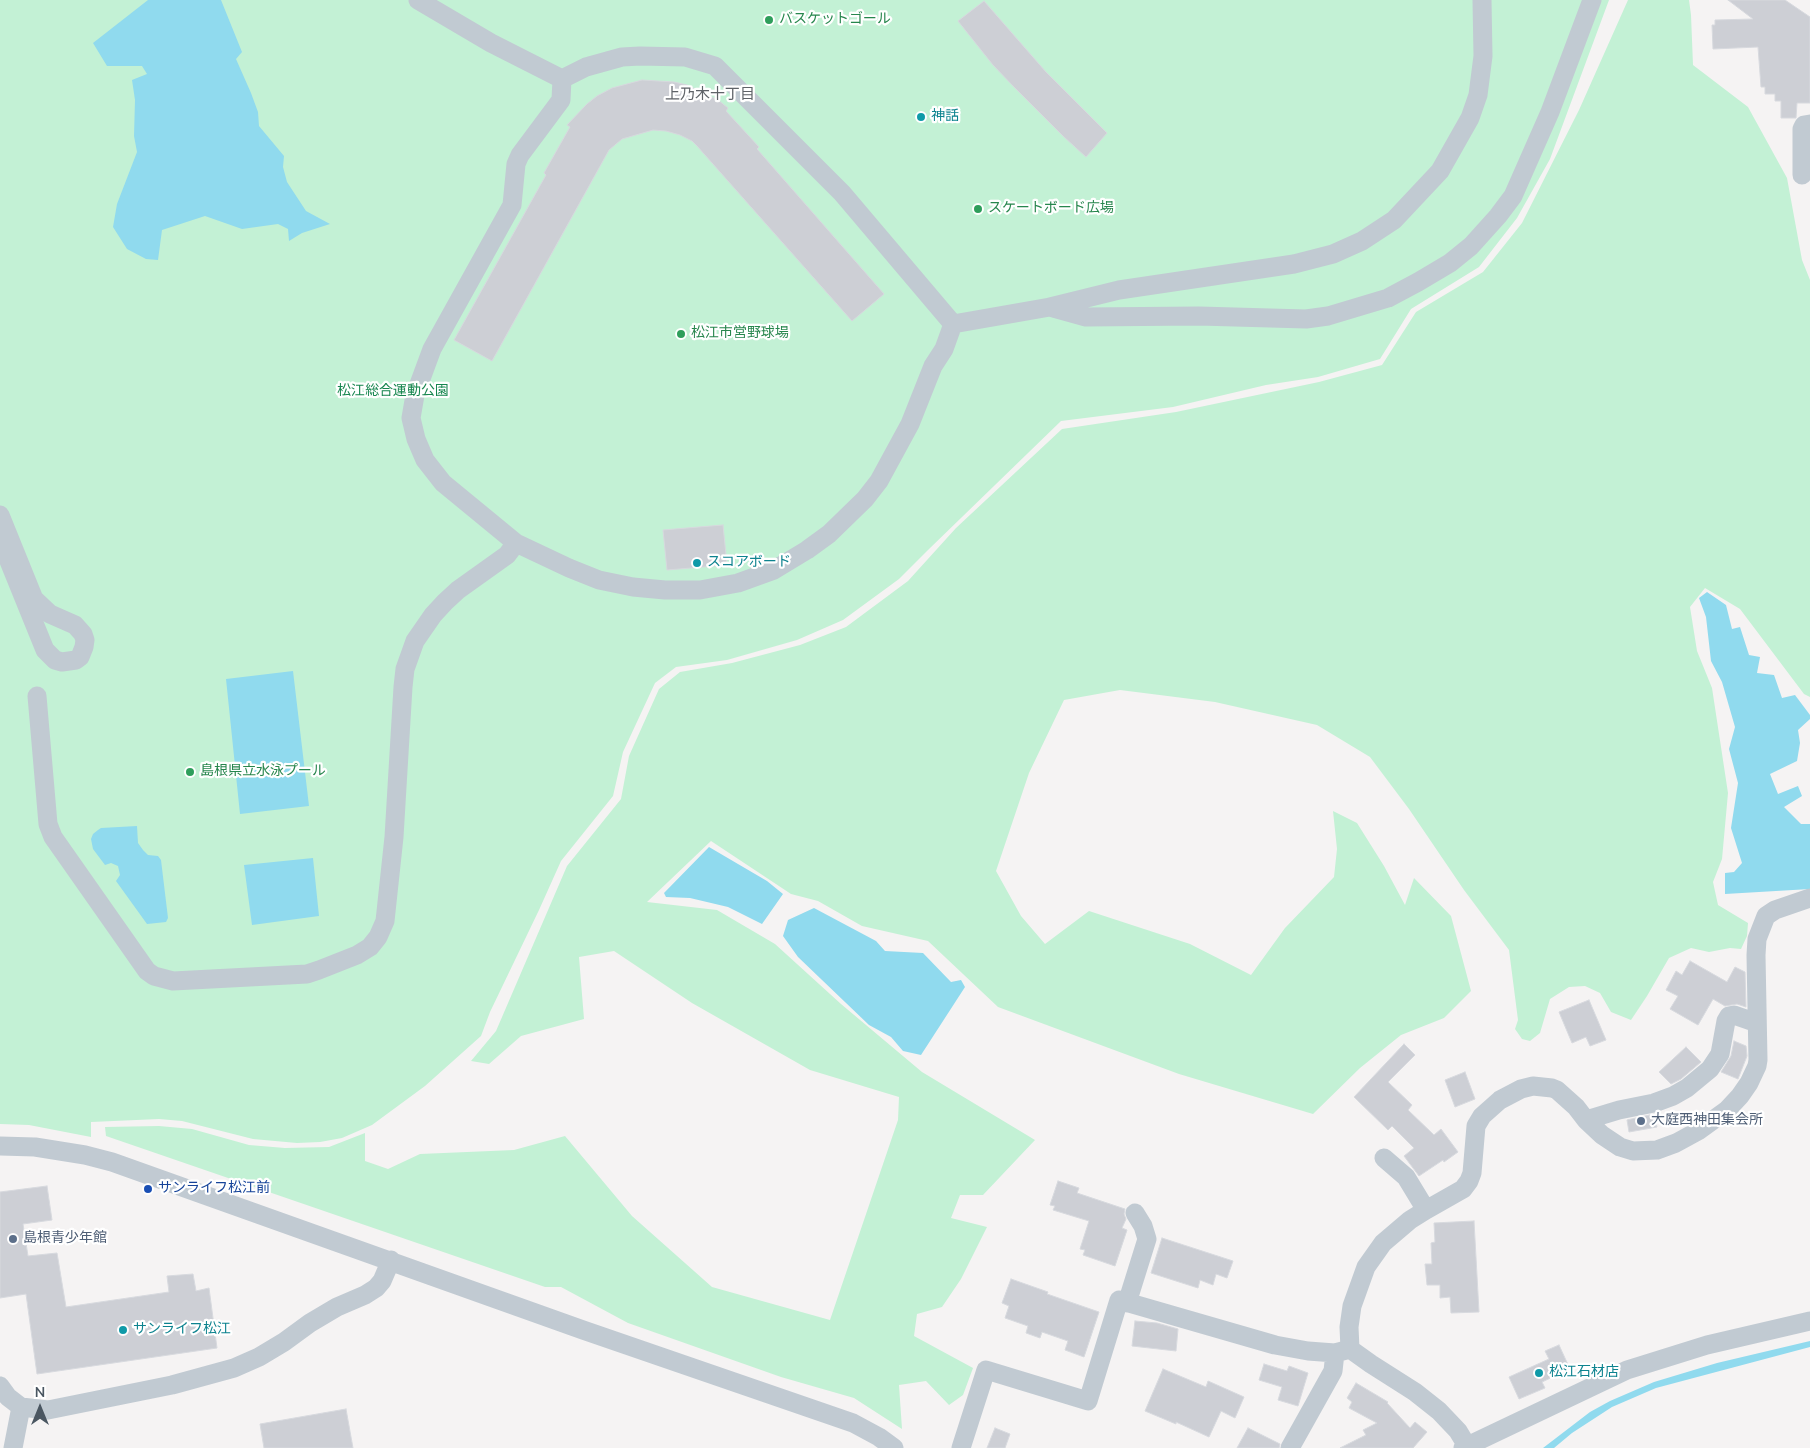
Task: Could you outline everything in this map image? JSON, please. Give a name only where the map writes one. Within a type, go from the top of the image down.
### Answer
[{"type":"street","points":[[418,0],[491,43],[562,79]]},
{"type":"street","points":[[953,324],[1050,307],[1119,290],[1294,264],[1333,254],[1362,241],[1394,220],[1440,171],[1470,118],[1478,95],[1483,56],[1482,0]]},
{"type":"street","points":[[1050,307],[1086,317],[1199,316],[1306,319],[1328,316],[1388,298],[1418,282],[1450,263],[1471,246],[1513,196],[1550,112],[1592,0]]},
{"type":"street","points":[[562,79],[586,67],[622,57],[684,57],[716,66],[842,192],[953,324]]},
{"type":"street","points":[[562,79],[561,100],[520,155],[516,164],[512,205],[432,349],[415,395],[411,418],[416,439],[425,460],[443,483],[516,543],[592,577],[633,587],[665,590],[700,590],[738,583],[774,570],[808,550],[829,534],[865,499],[879,481],[910,424],[933,366],[944,348],[953,324]]},
{"type":"street","points":[[1802,176],[1802,130],[1804,126],[1810,124]]},
{"type":"street","points":[[0,516],[34,599],[50,614],[75,625],[83,634],[85,640],[84,647],[80,657],[76,660],[62,662],[55,660],[45,650],[0,539]]},
{"type":"street","points":[[37,696],[50,830],[147,971],[154,976],[173,981],[307,974],[357,955],[370,947],[378,937],[385,921],[394,837],[403,687],[406,669],[416,641],[433,615],[458,590],[507,555],[516,543]]},
{"type":"street","points":[[1290,1448],[1333,1371],[1342,1351],[1349,1327],[1352,1306],[1366,1267],[1383,1243],[1410,1220],[1463,1190],[1472,1173],[1475,1133],[1478,1121],[1490,1108],[1500,1100],[1521,1089],[1533,1086],[1552,1088],[1557,1090],[1576,1107],[1586,1120],[1602,1135],[1620,1147],[1633,1151],[1656,1150],[1676,1143],[1698,1131],[1727,1110],[1740,1096],[1749,1083],[1758,1060],[1756,955],[1757,939],[1766,916],[1774,910],[1810,898]]},
{"type":"street","points":[[1586,1120],[1619,1110],[1654,1103],[1688,1088],[1702,1077],[1720,1054],[1726,1021],[1729,1016],[1734,1015],[1757,1023]]},
{"type":"street","points":[[0,1146],[35,1146],[112,1162],[583,1330],[853,1422],[894,1448]]},
{"type":"street","points":[[1384,1158],[1406,1177],[1426,1210]]},
{"type":"street","points":[[1127,1302],[1147,1239],[1147,1233],[1135,1213]]},
{"type":"street","points":[[0,1386],[8,1397],[21,1407],[39,1410],[56,1409],[172,1385],[234,1368],[259,1357],[337,1307],[365,1296],[382,1282],[390,1260]]},
{"type":"street","points":[[961,1448],[986,1370],[1088,1401],[1119,1300],[1274,1345],[1308,1351],[1342,1351],[1370,1364],[1415,1392],[1439,1411],[1458,1431],[1465,1447],[1627,1370],[1707,1345],[1810,1321]]},
{"type":"street","points":[[13,1448],[21,1407]]},
{"type":"green space","name":"松江総合運動公園","points":[[0,0],[1609,0],[1550,159],[1517,218],[1479,267],[1411,309],[1380,359],[1318,377],[1266,385],[1173,407],[1061,421],[899,579],[843,620],[797,640],[727,660],[676,667],[655,683],[623,752],[613,796],[561,861],[490,1012],[481,1036],[425,1086],[372,1125],[342,1138],[320,1142],[297,1143],[253,1139],[182,1121],[159,1119],[91,1122],[91,1137],[29,1125],[0,1124]]},
{"type":"green space","points":[[1628,0],[1689,0],[1693,65],[1748,107],[1787,178],[1802,260],[1810,280],[1810,697],[1804,694],[1740,609],[1705,588],[1690,607],[1697,651],[1712,688],[1728,793],[1722,859],[1713,882],[1718,905],[1748,923],[1747,936],[1741,949],[1730,948],[1709,952],[1691,948],[1669,958],[1631,1020],[1611,1012],[1600,993],[1585,986],[1569,987],[1550,999],[1540,1033],[1530,1041],[1522,1039],[1515,1029],[1518,1020],[1509,950],[1370,757],[1317,725],[1215,702],[1120,690],[1064,700],[1029,773],[996,871],[1021,916],[1045,944],[1089,911],[1190,944],[1251,975],[1285,928],[1334,877],[1337,849],[1333,811],[1357,823],[1384,866],[1405,905],[1414,878],[1451,916],[1471,991],[1444,1018],[1401,1035],[1360,1068],[1313,1114],[1179,1074],[998,1007],[928,941],[862,926],[818,901],[791,894],[711,841],[647,902],[717,910],[775,944],[841,1004],[922,1072],[1035,1140],[983,1195],[960,1195],[951,1218],[987,1227],[961,1279],[942,1307],[917,1314],[914,1336],[973,1368],[963,1395],[949,1405],[926,1381],[899,1385],[902,1429],[854,1398],[781,1377],[628,1323],[561,1287],[545,1287],[106,1136],[105,1127],[159,1126],[192,1129],[249,1145],[285,1148],[329,1147],[365,1133],[365,1161],[388,1169],[420,1154],[514,1150],[565,1136],[632,1216],[712,1287],[830,1320],[898,1120],[899,1097],[810,1070],[692,1003],[614,951],[579,957],[584,1019],[521,1036],[489,1064],[471,1061],[496,1031],[567,866],[621,799],[629,756],[659,689],[680,672],[732,663],[800,645],[846,627],[908,581],[956,528],[1062,429],[1176,412],[1319,382],[1382,365],[1416,312],[1483,272],[1522,223],[1579,110]]},
{"type":"water","points":[[148,0],[221,0],[242,52],[236,59],[258,112],[259,126],[284,156],[283,167],[287,182],[306,211],[330,224],[302,233],[289,241],[288,229],[278,224],[242,229],[205,216],[162,230],[158,260],[146,259],[127,249],[113,227],[117,204],[137,152],[134,136],[135,100],[132,80],[147,74],[142,66],[107,66],[93,43]]},
{"type":"water","points":[[1707,592],[1726,605],[1732,629],[1740,627],[1749,655],[1760,657],[1757,673],[1774,675],[1782,698],[1795,695],[1810,715],[1810,719],[1798,730],[1800,743],[1797,761],[1770,774],[1778,794],[1798,786],[1802,796],[1784,807],[1801,824],[1810,824],[1810,889],[1725,894],[1725,873],[1734,872],[1742,863],[1731,828],[1738,783],[1729,749],[1735,727],[1722,682],[1711,661],[1706,617],[1699,598]]},
{"type":"water","points":[[293,671],[309,806],[240,814],[226,679]]},
{"type":"water","points":[[137,826],[138,843],[148,855],[158,856],[161,860],[168,918],[166,922],[147,924],[116,881],[120,875],[118,866],[111,863],[105,865],[93,849],[91,839],[93,834],[101,828]]},
{"type":"water","points":[[709,847],[767,881],[783,894],[762,924],[728,907],[690,898],[666,897],[664,893]]},
{"type":"water","points":[[313,858],[319,916],[252,925],[244,865]]},
{"type":"water","points":[[814,908],[876,941],[885,951],[923,953],[951,982],[961,980],[965,987],[921,1055],[903,1051],[891,1037],[869,1025],[798,957],[783,936],[788,920]]},
{"type":"water","points":[[1810,1341],[1810,1347],[1656,1388],[1612,1407],[1572,1433],[1554,1448],[1543,1448],[1590,1412],[1654,1382],[1717,1363]]},
{"type":"building","points":[[1728,0],[1785,0],[1810,17],[1810,103],[1797,103],[1796,118],[1781,118],[1781,101],[1775,101],[1775,94],[1765,94],[1765,87],[1761,87],[1758,47],[1713,49],[1712,25],[1715,25],[1715,20],[1753,19]]},
{"type":"building","points":[[984,1],[1046,72],[1107,133],[1086,157],[993,65],[958,21]]},
{"type":"building","points":[[642,80],[674,82],[687,85],[718,100],[728,108],[726,111],[759,147],[757,149],[884,294],[852,321],[692,141],[666,131],[653,130],[622,139],[609,150],[492,361],[454,340],[546,175],[544,173],[570,127],[567,125],[597,96],[612,88]]},
{"type":"building","points":[[723,525],[727,565],[667,570],[663,530]]},
{"type":"building","points":[[1690,961],[1727,982],[1735,967],[1745,972],[1746,1007],[1737,1004],[1725,1006],[1713,999],[1698,1025],[1670,1009],[1678,996],[1666,990],[1676,971],[1682,975]]},
{"type":"building","points":[[1589,1000],[1606,1040],[1590,1046],[1586,1037],[1572,1043],[1559,1012]]},
{"type":"building","points":[[1734,1041],[1746,1046],[1747,1056],[1738,1079],[1721,1072],[1731,1056]]},
{"type":"building","points":[[1404,1044],[1415,1055],[1388,1082],[1412,1105],[1408,1110],[1434,1135],[1441,1129],[1458,1152],[1419,1176],[1404,1156],[1414,1148],[1392,1126],[1388,1130],[1354,1097]]},
{"type":"building","points":[[1686,1047],[1701,1062],[1681,1079],[1671,1084],[1659,1072]]},
{"type":"building","points":[[1465,1072],[1475,1099],[1455,1107],[1445,1080]]},
{"type":"building","name":"大庭西神田集会所","points":[[1654,1114],[1657,1127],[1629,1132],[1627,1120]]},
{"type":"building","points":[[1058,1181],[1079,1188],[1077,1193],[1125,1209],[1126,1219],[1122,1228],[1127,1230],[1115,1266],[1083,1255],[1085,1250],[1080,1249],[1089,1221],[1053,1210],[1055,1206],[1050,1205]]},
{"type":"building","name":"サンライフ松江","points":[[47,1186],[52,1220],[23,1224],[28,1256],[57,1253],[66,1307],[169,1292],[167,1276],[193,1274],[196,1291],[209,1288],[217,1348],[37,1374],[26,1294],[0,1298],[0,1192]]},
{"type":"building","points":[[1474,1221],[1479,1312],[1451,1313],[1450,1297],[1440,1298],[1440,1285],[1427,1285],[1425,1264],[1432,1264],[1431,1243],[1435,1242],[1434,1223]]},
{"type":"building","points":[[1162,1238],[1233,1261],[1227,1278],[1216,1274],[1213,1285],[1200,1280],[1198,1288],[1151,1273]]},
{"type":"building","points":[[1011,1279],[1099,1312],[1084,1357],[1065,1350],[1068,1341],[1042,1332],[1040,1338],[1026,1333],[1028,1326],[1005,1318],[1009,1306],[1002,1303]]},
{"type":"building","points":[[1135,1321],[1157,1323],[1178,1329],[1176,1351],[1132,1346]]},
{"type":"building","name":"松江石材店","points":[[1559,1345],[1570,1369],[1542,1382],[1545,1388],[1519,1399],[1509,1377],[1549,1359],[1545,1351]]},
{"type":"building","points":[[1264,1364],[1287,1371],[1289,1366],[1308,1373],[1298,1406],[1278,1400],[1282,1387],[1259,1380]]},
{"type":"building","points":[[1163,1369],[1206,1387],[1208,1381],[1244,1397],[1235,1418],[1221,1411],[1209,1437],[1145,1411]]},
{"type":"building","points":[[1356,1383],[1388,1402],[1410,1428],[1415,1422],[1427,1432],[1413,1448],[1340,1448],[1366,1435],[1363,1430],[1377,1423],[1349,1408],[1352,1402],[1347,1398]]},
{"type":"building","points":[[346,1409],[353,1448],[264,1448],[260,1424]]},
{"type":"building","points":[[995,1428],[1010,1434],[1005,1448],[987,1448]]},
{"type":"building","points":[[1248,1428],[1280,1444],[1279,1448],[1237,1448]]},
{"type":"place","name":"バスケットゴール","points":[[769,20]]},
{"type":"place","name":"神話","points":[[921,117]]},
{"type":"place","name":"スケートボード広場","points":[[978,209]]},
{"type":"place","name":"松江市営野球場","points":[[681,334]]},
{"type":"place","name":"スコアボード","points":[[697,563]]},
{"type":"place","name":"島根県立水泳プール","points":[[190,772]]},
{"type":"place","name":"大庭西神田集会所","points":[[1641,1121]]},
{"type":"place","name":"サンライフ松江前","points":[[148,1189]]},
{"type":"place","name":"島根青少年館","points":[[13,1239]]},
{"type":"place","name":"サンライフ松江","points":[[123,1330]]},
{"type":"place","name":"松江石材店","points":[[1539,1373]]},
{"type":"district","name":"上乃木十丁目","points":[[710,95]]}]
